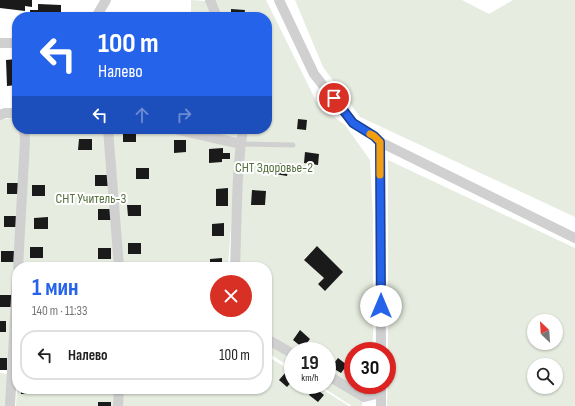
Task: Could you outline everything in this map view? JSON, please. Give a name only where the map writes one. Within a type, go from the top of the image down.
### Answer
[{"type":"street","points":[[99,12],[106,0]]},
{"type":"street","points":[[210,0],[215,12]]},
{"type":"street","points":[[279,0],[314,74],[353,123],[374,136],[380,142],[575,238]]},
{"type":"street","points":[[0,43],[12,43]]},
{"type":"street","points":[[0,115],[12,113]]},
{"type":"street","points":[[18,262],[24,134]]},
{"type":"street","points":[[108,134],[118,262]]},
{"type":"street","points":[[197,134],[240,144]]},
{"type":"street","points":[[235,262],[240,144],[242,134]]},
{"type":"street","points":[[380,142],[381,342]]},
{"type":"street","points":[[272,342],[284,349]]},
{"type":"street","points":[[10,406],[12,370]]},
{"type":"street","points":[[118,406],[119,394]]},
{"type":"street","points":[[359,394],[364,397],[371,394]]},
{"type":"street","points":[[374,406],[380,394]]},
{"type":"street","points":[[381,406],[382,394]]},
{"type":"lane","points":[[240,144],[293,145]]},
{"type":"green space","points":[[191,0],[266,0],[272,12],[191,12]]},
{"type":"green space","points":[[295,0],[462,0],[489,14],[513,0],[575,0],[575,217],[360,117],[323,67]]},
{"type":"green space","points":[[272,12],[318,105],[345,125],[370,160],[373,217],[373,342],[344,342],[344,394],[368,394],[365,401],[363,399],[362,406],[352,406],[333,394],[336,394],[336,342],[284,342],[284,363],[272,355],[272,262],[231,262],[235,173],[228,262],[12,262],[12,365],[0,364],[0,120],[12,118],[12,134],[184,134],[237,146],[196,134],[272,134]],"holes":[[[317,246],[343,272],[325,291],[318,284],[324,278],[304,259]]]},
{"type":"green space","points":[[388,160],[575,248],[575,406],[387,406],[387,394],[396,394],[396,342],[388,342]]},
{"type":"green space","points":[[272,359],[284,366],[284,394],[330,394],[349,406],[16,406],[17,394],[272,394]]},
{"type":"green space","points":[[0,373],[8,374],[6,406],[0,406]]},
{"type":"building","points":[[0,0],[32,0],[32,7],[25,6],[25,11],[0,8]]},
{"type":"building","points":[[38,4],[61,5],[61,12],[30,12],[30,10],[38,10]]},
{"type":"building","points":[[231,9],[245,10],[245,12],[231,12]]},
{"type":"building","points":[[12,59],[12,86],[7,86],[6,60]]},
{"type":"building","points":[[298,119],[307,120],[306,130],[297,129]]},
{"type":"building","points":[[123,134],[136,134],[136,142],[123,142]]},
{"type":"building","points":[[79,139],[92,139],[92,150],[78,150]]},
{"type":"building","points":[[174,140],[186,140],[186,152],[174,153]]},
{"type":"building","points":[[223,148],[223,153],[230,153],[230,159],[222,159],[222,162],[209,163],[209,149]]},
{"type":"building","points":[[305,152],[319,154],[318,165],[304,163]]},
{"type":"building","points":[[277,163],[289,164],[287,176],[275,174]]},
{"type":"building","points":[[136,168],[149,168],[149,179],[136,179]]},
{"type":"building","points":[[95,175],[109,175],[109,186],[95,186]]},
{"type":"building","points":[[7,183],[20,183],[20,194],[7,194]]},
{"type":"building","points":[[32,185],[45,185],[45,196],[32,196]]},
{"type":"building","points":[[228,188],[228,206],[216,206],[216,189]]},
{"type":"building","points":[[252,190],[266,191],[265,205],[251,205]]},
{"type":"building","points":[[127,205],[141,205],[141,216],[128,216]]},
{"type":"building","points":[[98,209],[111,209],[111,220],[98,220]]},
{"type":"building","points":[[4,216],[18,216],[18,227],[4,227]]},
{"type":"building","points":[[48,217],[48,229],[34,229],[34,218]]},
{"type":"building","points":[[224,223],[224,236],[212,236],[212,224]]},
{"type":"building","points":[[128,243],[141,243],[141,254],[128,254]]},
{"type":"building","points":[[317,246],[343,272],[325,291],[318,284],[324,278],[304,260]]},
{"type":"building","points":[[30,247],[43,247],[43,258],[30,258]]},
{"type":"building","points":[[98,248],[111,248],[111,259],[98,259]]},
{"type":"building","points":[[1,251],[15,251],[15,262],[1,262]]},
{"type":"building","points":[[222,258],[222,262],[210,262],[210,259]]},
{"type":"building","points":[[0,295],[11,295],[11,307],[0,307]]},
{"type":"building","points":[[0,321],[6,321],[6,332],[0,332]]},
{"type":"building","points":[[300,330],[310,339],[308,342],[296,342],[293,340]]},
{"type":"building","points":[[0,358],[7,358],[7,370],[0,370]]},
{"type":"building","points":[[338,358],[344,363],[344,369],[341,373],[336,370],[336,361]]},
{"type":"building","points":[[284,374],[284,384],[279,380]]},
{"type":"building","points":[[323,394],[324,395],[318,402],[309,395]]},
{"type":"building","points":[[98,402],[111,402],[111,406],[98,406]]},
{"type":"slow traffic","points":[[370,134],[380,142],[380,175]]},
{"type":"route","points":[[334,98],[353,123],[374,136],[380,142],[381,306]]},
{"type":"park label","name":"СНТ Здоровье-2","points":[[274,167]]},
{"type":"park label","name":"СНТ Учитель-3","points":[[91,198]]}]
